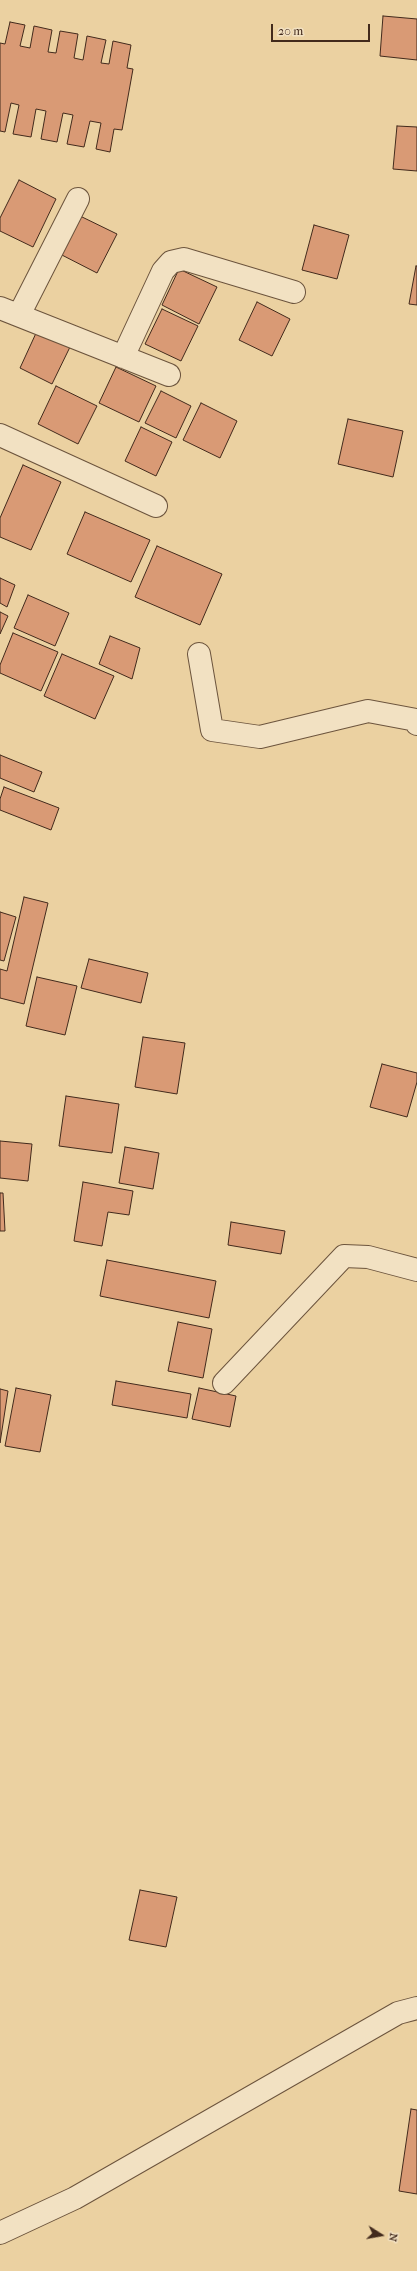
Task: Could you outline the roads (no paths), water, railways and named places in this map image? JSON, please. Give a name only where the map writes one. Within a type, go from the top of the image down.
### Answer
[{"type":"street","points":[[78,199],[10,312],[169,375]]},
{"type":"street","points":[[123,357],[163,271],[171,262],[184,259],[294,292]]},
{"type":"street","points":[[0,435],[156,506]]},
{"type":"street","points":[[199,654],[212,730],[260,737],[368,711],[416,720],[417,724]]},
{"type":"street","points":[[224,1383],[344,1256],[368,1257],[417,1270]]},
{"type":"street","points":[[0,2233],[75,2198],[398,2013],[417,2008]]}]
